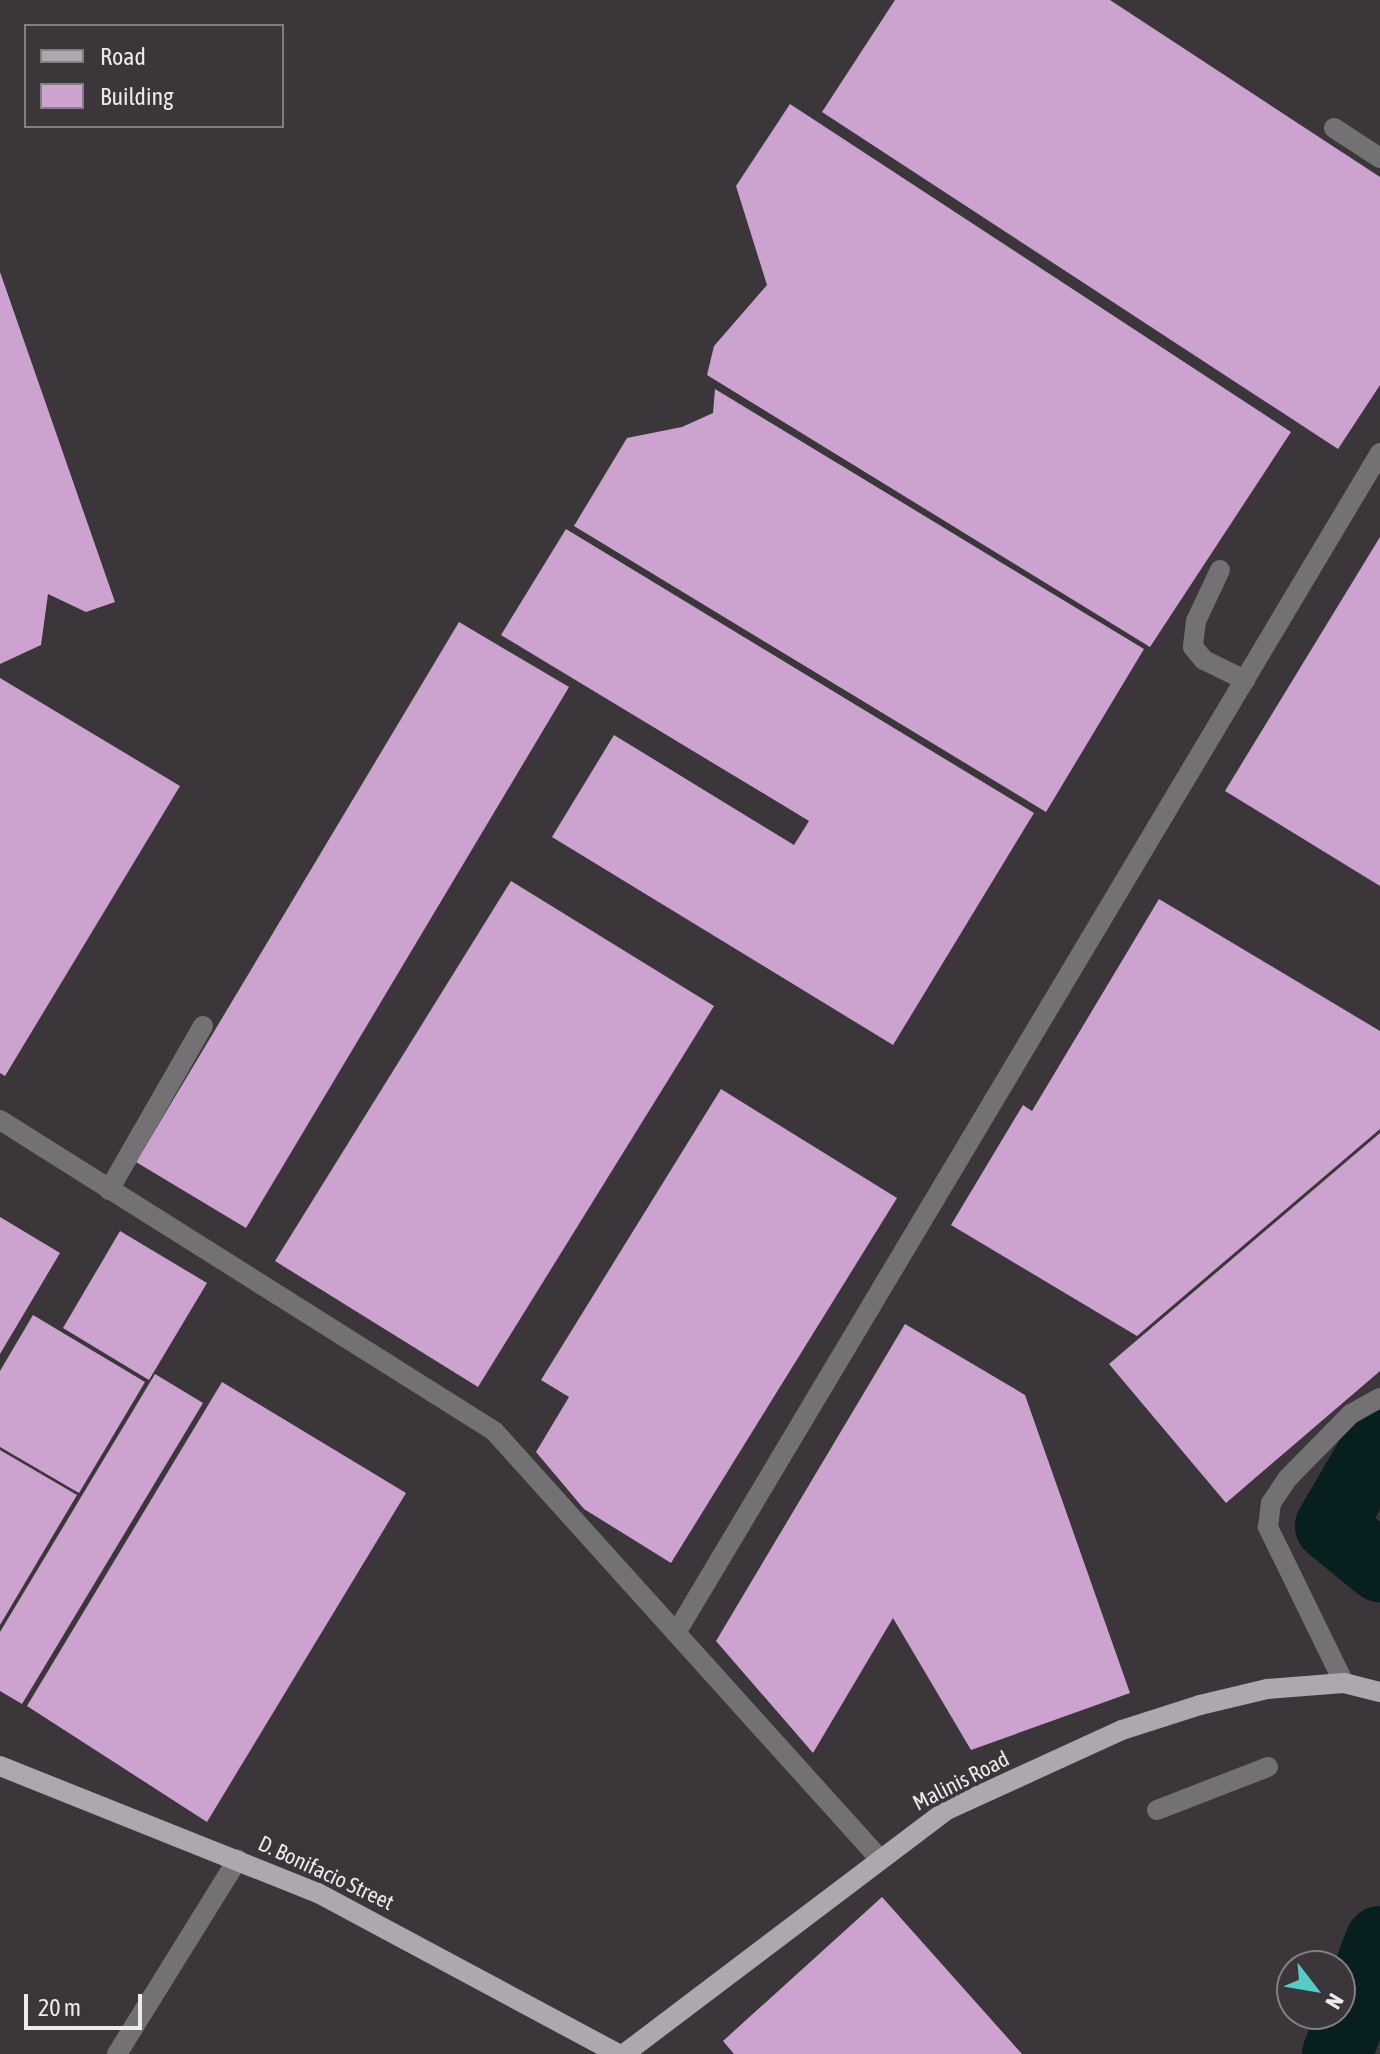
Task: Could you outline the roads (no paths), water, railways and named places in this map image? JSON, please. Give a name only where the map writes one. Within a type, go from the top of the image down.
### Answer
[{"type":"main road","name":"Malinis Road","points":[[621,2054],[947,1810],[1122,1730],[1267,1689],[1344,1683],[1380,1692]]},
{"type":"main road","name":"D. Bonifacio Street","points":[[1,1769],[238,1859],[385,1926],[621,2054]]},
{"type":"lane","points":[[1334,128],[1380,158]]},
{"type":"lane","points":[[676,1633],[1380,453]]},
{"type":"lane","points":[[1220,570],[1196,621],[1193,647],[1204,660],[1245,680]]},
{"type":"lane","points":[[109,1190],[203,1026]]},
{"type":"lane","points":[[0,1120],[494,1431],[879,1858]]},
{"type":"lane","points":[[1344,1683],[1277,1551],[1270,1515],[1271,1503],[1288,1478],[1351,1414],[1380,1398]]},
{"type":"lane","points":[[1157,1810],[1268,1767]]},
{"type":"lane","points":[[117,2054],[238,1859]]},
{"type":"waterway","points":[[1380,1440],[1330,1526],[1380,1567]]},
{"type":"waterway","points":[[1337,2054],[1380,1941]]}]
